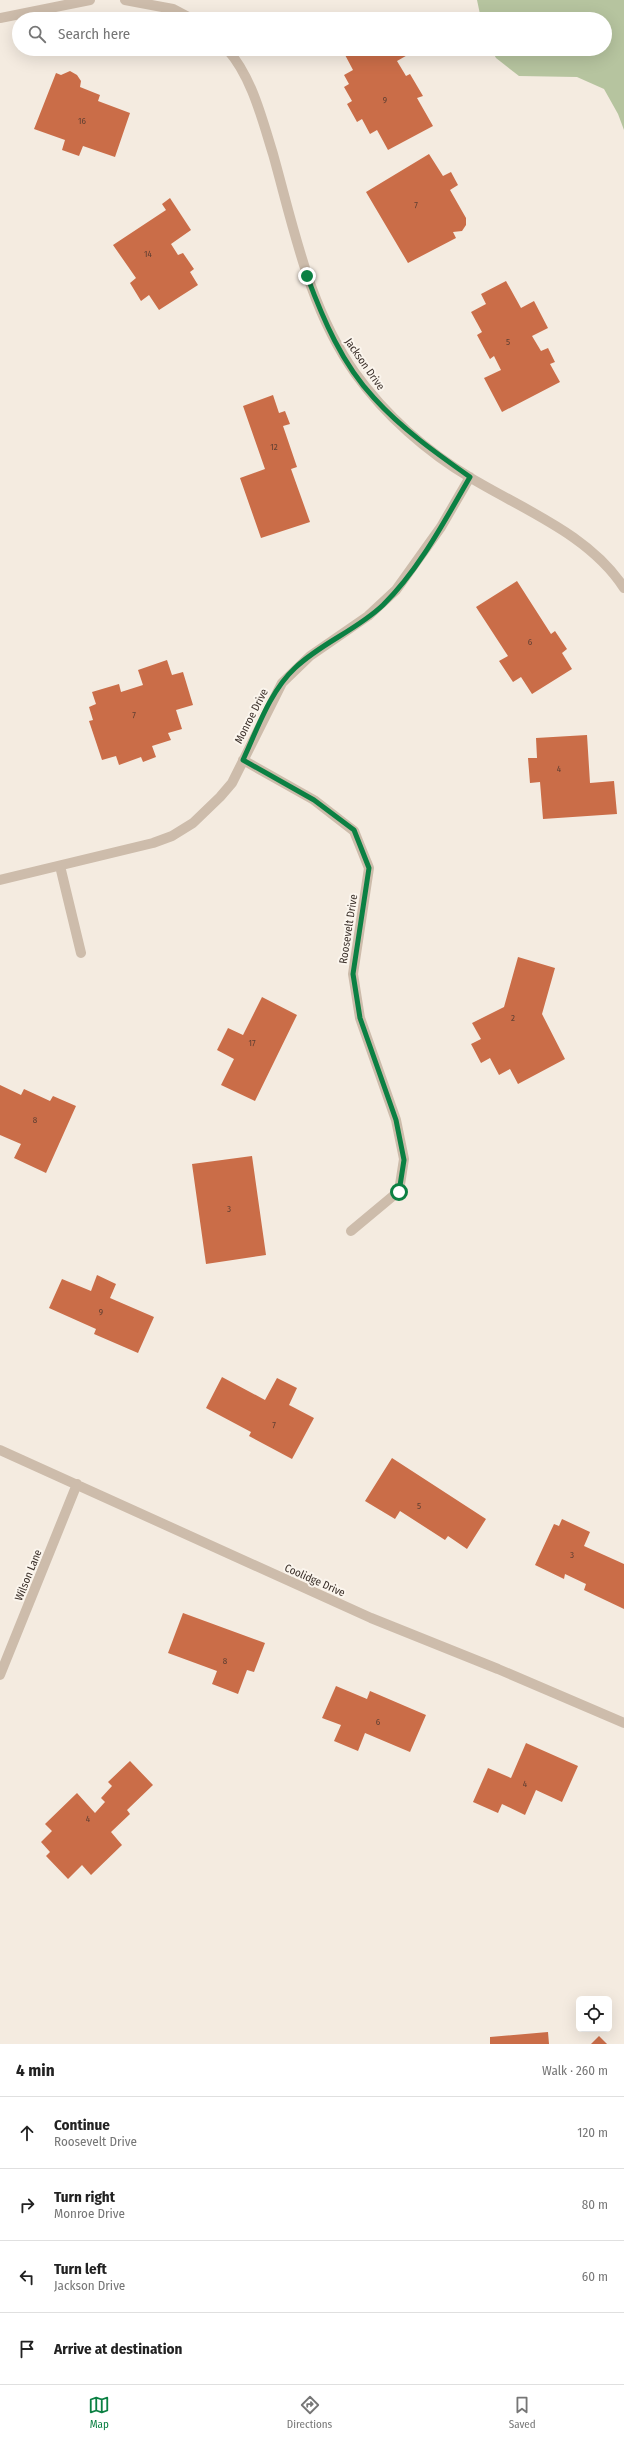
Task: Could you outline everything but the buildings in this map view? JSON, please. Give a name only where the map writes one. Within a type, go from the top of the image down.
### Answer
[{"type":"street","points":[[30,12],[90,0]]},
{"type":"street","points":[[125,0],[173,9],[179,12]]},
{"type":"street","points":[[0,18],[12,16]]},
{"type":"street","name":"Jackson Drive","points":[[233,56],[252,91],[265,128],[307,276],[321,315],[338,348],[372,397],[394,419],[430,449],[470,477],[585,546],[611,570],[624,588]]},
{"type":"street","name":"Monroe Drive","points":[[0,880],[129,850],[172,836],[210,808],[232,783],[282,683],[310,656],[368,616],[396,590],[441,527],[470,477]]},
{"type":"street","name":"Roosevelt Drive","points":[[243,760],[314,800],[354,830],[369,868],[353,974],[360,1018],[396,1120],[404,1160],[399,1192],[351,1231]]},
{"type":"street","points":[[60,866],[81,953]]},
{"type":"street","name":"Coolidge Drive","points":[[0,1450],[371,1618],[498,1669],[624,1723]]},
{"type":"street","name":"Wilson Lane","points":[[0,1675],[77,1484]]},
{"type":"green space","points":[[477,0],[624,0],[624,130],[618,114],[604,89],[577,77],[519,76],[495,56],[612,56],[612,12],[480,12]]},
{"type":"route","points":[[307,276],[321,315],[338,348],[372,397],[400,424],[430,449],[470,477],[441,527],[409,574],[396,590],[382,605],[368,616],[334,638],[294,669],[282,683],[260,722],[243,760],[314,800],[354,830],[369,868],[365,906],[353,974],[360,1018],[396,1120],[404,1160],[399,1192]]}]
